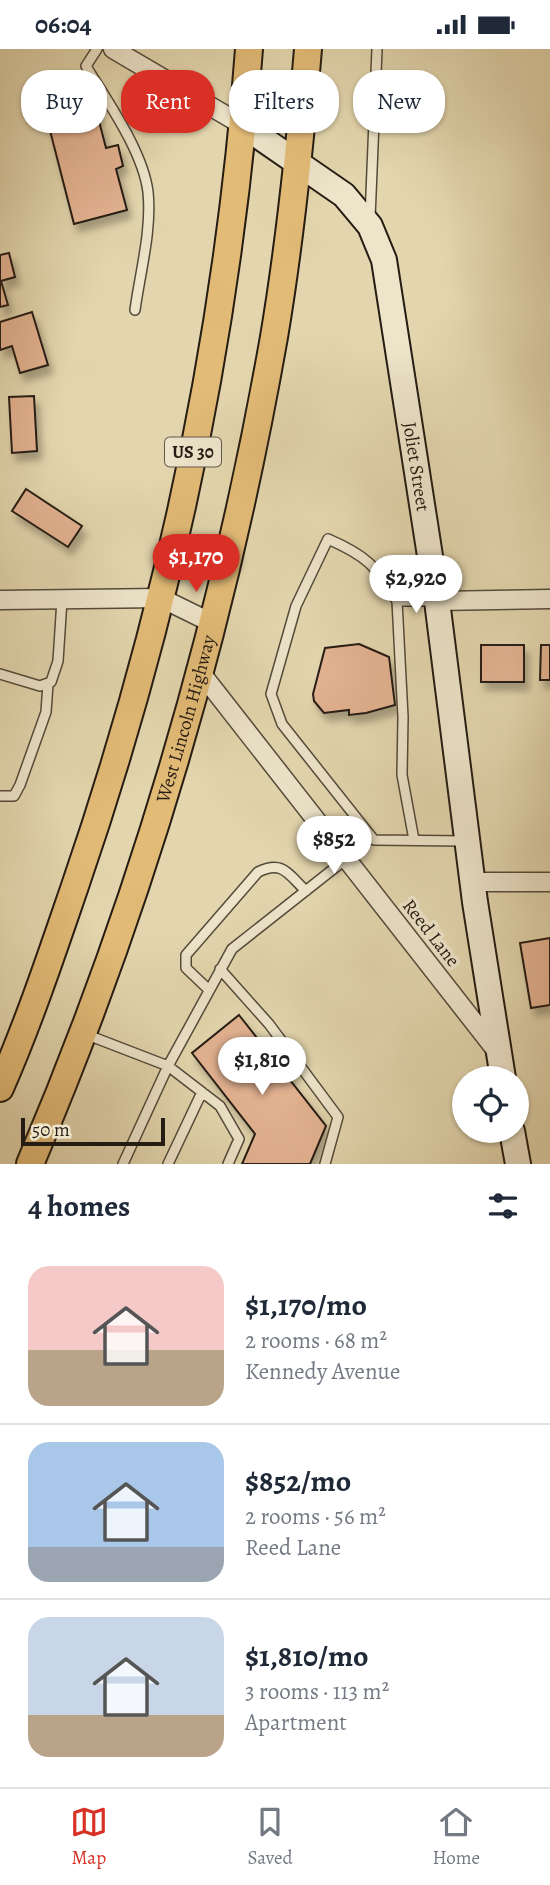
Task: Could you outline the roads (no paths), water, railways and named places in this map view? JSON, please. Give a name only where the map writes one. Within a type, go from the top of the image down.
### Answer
[{"type":"main road","name":"US 30","points":[[248,70],[249,49]]},
{"type":"main road","name":"West Lincoln Highway","points":[[30,1164],[83,1033],[131,903],[214,624],[274,335],[298,163],[308,49]]},
{"type":"main road","name":"US 30","points":[[0,1088],[89,845],[128,722],[161,598],[210,370],[243,133]]},
{"type":"street","points":[[113,49],[229,118]]},
{"type":"street","name":"Joliet Street","points":[[253,133],[344,195],[370,226],[384,260],[437,601],[472,882],[501,1066]]},
{"type":"street","points":[[0,600],[161,598],[214,624]]},
{"type":"street","points":[[437,601],[550,599]]},
{"type":"street","name":"Reed Lane","points":[[201,673],[499,1054]]},
{"type":"street","points":[[472,882],[550,882]]},
{"type":"street","points":[[514,1143],[518,1164]]},
{"type":"lane","points":[[97,49],[86,66],[123,128],[148,191],[147,222],[135,310]]},
{"type":"lane","points":[[370,226],[377,49]]},
{"type":"lane","points":[[414,840],[402,775],[403,717],[397,601],[384,579],[359,552],[328,539],[296,606],[271,694],[282,725],[374,840],[467,841]]},
{"type":"lane","points":[[0,796],[14,796],[46,712],[48,684],[54,676],[58,661],[62,600]]},
{"type":"lane","points":[[397,601],[437,601]]},
{"type":"lane","points":[[0,674],[40,686],[48,684]]},
{"type":"lane","points":[[123,1164],[168,1066],[232,949],[346,859]]},
{"type":"lane","points":[[208,989],[186,968],[186,955],[258,872],[273,865],[279,866],[306,891]]},
{"type":"lane","points":[[220,969],[269,1024],[338,1117],[325,1164]]},
{"type":"lane","points":[[83,1033],[168,1066],[220,1106],[239,1139],[228,1164]]},
{"type":"lane","points":[[168,1164],[202,1092]]}]
